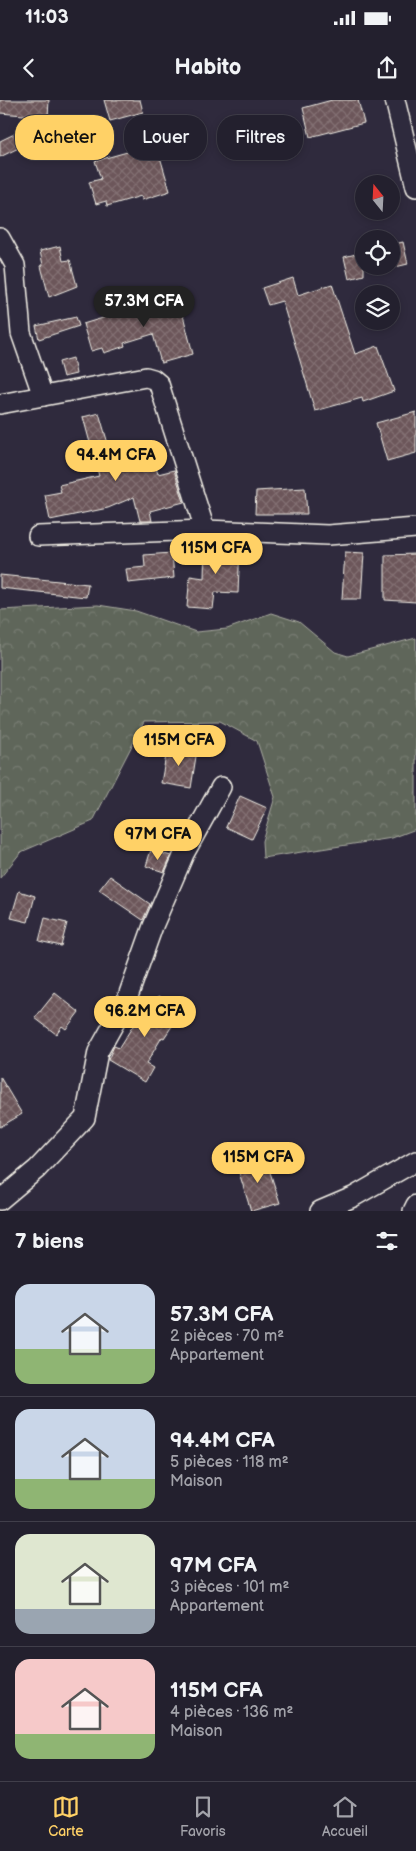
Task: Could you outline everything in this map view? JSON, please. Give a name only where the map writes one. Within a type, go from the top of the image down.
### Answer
[{"type":"street","points":[[395,100],[416,187]]},
{"type":"street","points":[[0,238],[15,265],[21,333],[43,396]]},
{"type":"street","points":[[0,404],[146,377],[153,379],[158,384],[205,530]]},
{"type":"street","points":[[38,536],[205,530],[328,536],[416,528]]},
{"type":"street","points":[[0,1200],[38,1169],[85,1118],[98,1052],[126,1002],[153,926],[184,854],[221,787]]},
{"type":"street","points":[[320,1211],[353,1197],[416,1161]]},
{"type":"street","points":[[413,1211],[416,1205]]},
{"type":"green space","points":[[98,605],[136,611],[196,632],[227,629],[271,613],[299,622],[335,652],[348,656],[416,638],[416,829],[392,838],[263,858],[262,841],[275,797],[257,741],[220,721],[144,722],[93,821],[21,852],[0,878],[0,610]]},
{"type":"building","points":[[0,100],[49,100],[48,115],[0,113]]},
{"type":"building","points":[[104,100],[140,100],[143,112],[124,115],[124,117],[114,120],[114,115],[108,115]]},
{"type":"building","points":[[332,100],[358,100],[364,123],[310,137],[303,108]]},
{"type":"building","points":[[15,134],[15,150],[0,157],[0,141]]},
{"type":"building","points":[[124,153],[124,160],[161,160],[170,191],[142,200],[141,196],[107,206],[106,201],[96,204],[89,182],[101,179],[95,161],[114,160],[114,156]]},
{"type":"building","points":[[403,242],[408,264],[400,266],[400,243]]},
{"type":"building","points":[[60,246],[63,261],[70,260],[77,286],[49,297],[41,266],[43,265],[40,251]]},
{"type":"building","points":[[355,254],[355,275],[364,275],[349,279],[344,257]]},
{"type":"building","points":[[293,278],[298,295],[332,284],[355,354],[378,346],[394,391],[363,402],[362,398],[315,411],[282,301],[268,305],[262,288]]},
{"type":"building","points":[[177,292],[193,354],[161,363],[153,334],[124,343],[125,346],[104,353],[102,348],[91,351],[83,324],[146,305],[145,300]]},
{"type":"building","points":[[76,317],[79,326],[39,339],[36,326]]},
{"type":"building","points":[[73,358],[76,374],[63,377],[59,362]]},
{"type":"building","points":[[416,412],[416,453],[387,461],[376,423]]},
{"type":"building","points":[[99,413],[109,447],[119,444],[124,460],[150,450],[158,474],[174,470],[184,502],[150,511],[152,521],[140,521],[134,497],[108,508],[50,520],[45,495],[61,492],[59,485],[99,476],[83,417]]},
{"type":"building","points":[[305,488],[307,514],[255,514],[256,491]]},
{"type":"building","points":[[205,543],[240,544],[238,593],[215,592],[213,609],[187,607],[190,576],[204,578]]},
{"type":"building","points":[[345,552],[364,553],[361,599],[342,599]]},
{"type":"building","points":[[172,553],[174,578],[128,583],[126,569],[145,567],[144,555]]},
{"type":"building","points":[[416,554],[416,602],[385,600],[385,555]]},
{"type":"building","points":[[0,575],[88,584],[86,597],[0,588]]},
{"type":"building","points":[[168,745],[197,750],[191,788],[161,783]]},
{"type":"building","points":[[240,796],[267,808],[252,839],[226,827]]},
{"type":"building","points":[[151,850],[171,856],[164,872],[146,866]]},
{"type":"building","points":[[110,876],[150,904],[143,920],[99,890]]},
{"type":"building","points":[[19,891],[35,896],[28,922],[11,918]]},
{"type":"building","points":[[45,918],[67,923],[61,946],[39,941]]},
{"type":"building","points":[[55,993],[79,1012],[66,1029],[62,1026],[56,1034],[35,1018]]},
{"type":"building","points":[[159,996],[182,1011],[164,1038],[162,1037],[146,1064],[153,1068],[145,1082],[108,1060],[114,1046],[119,1048],[148,1002],[152,1005]]},
{"type":"building","points":[[0,1077],[22,1114],[0,1127]]},
{"type":"building","points":[[265,1157],[280,1203],[251,1211],[237,1166]]}]
